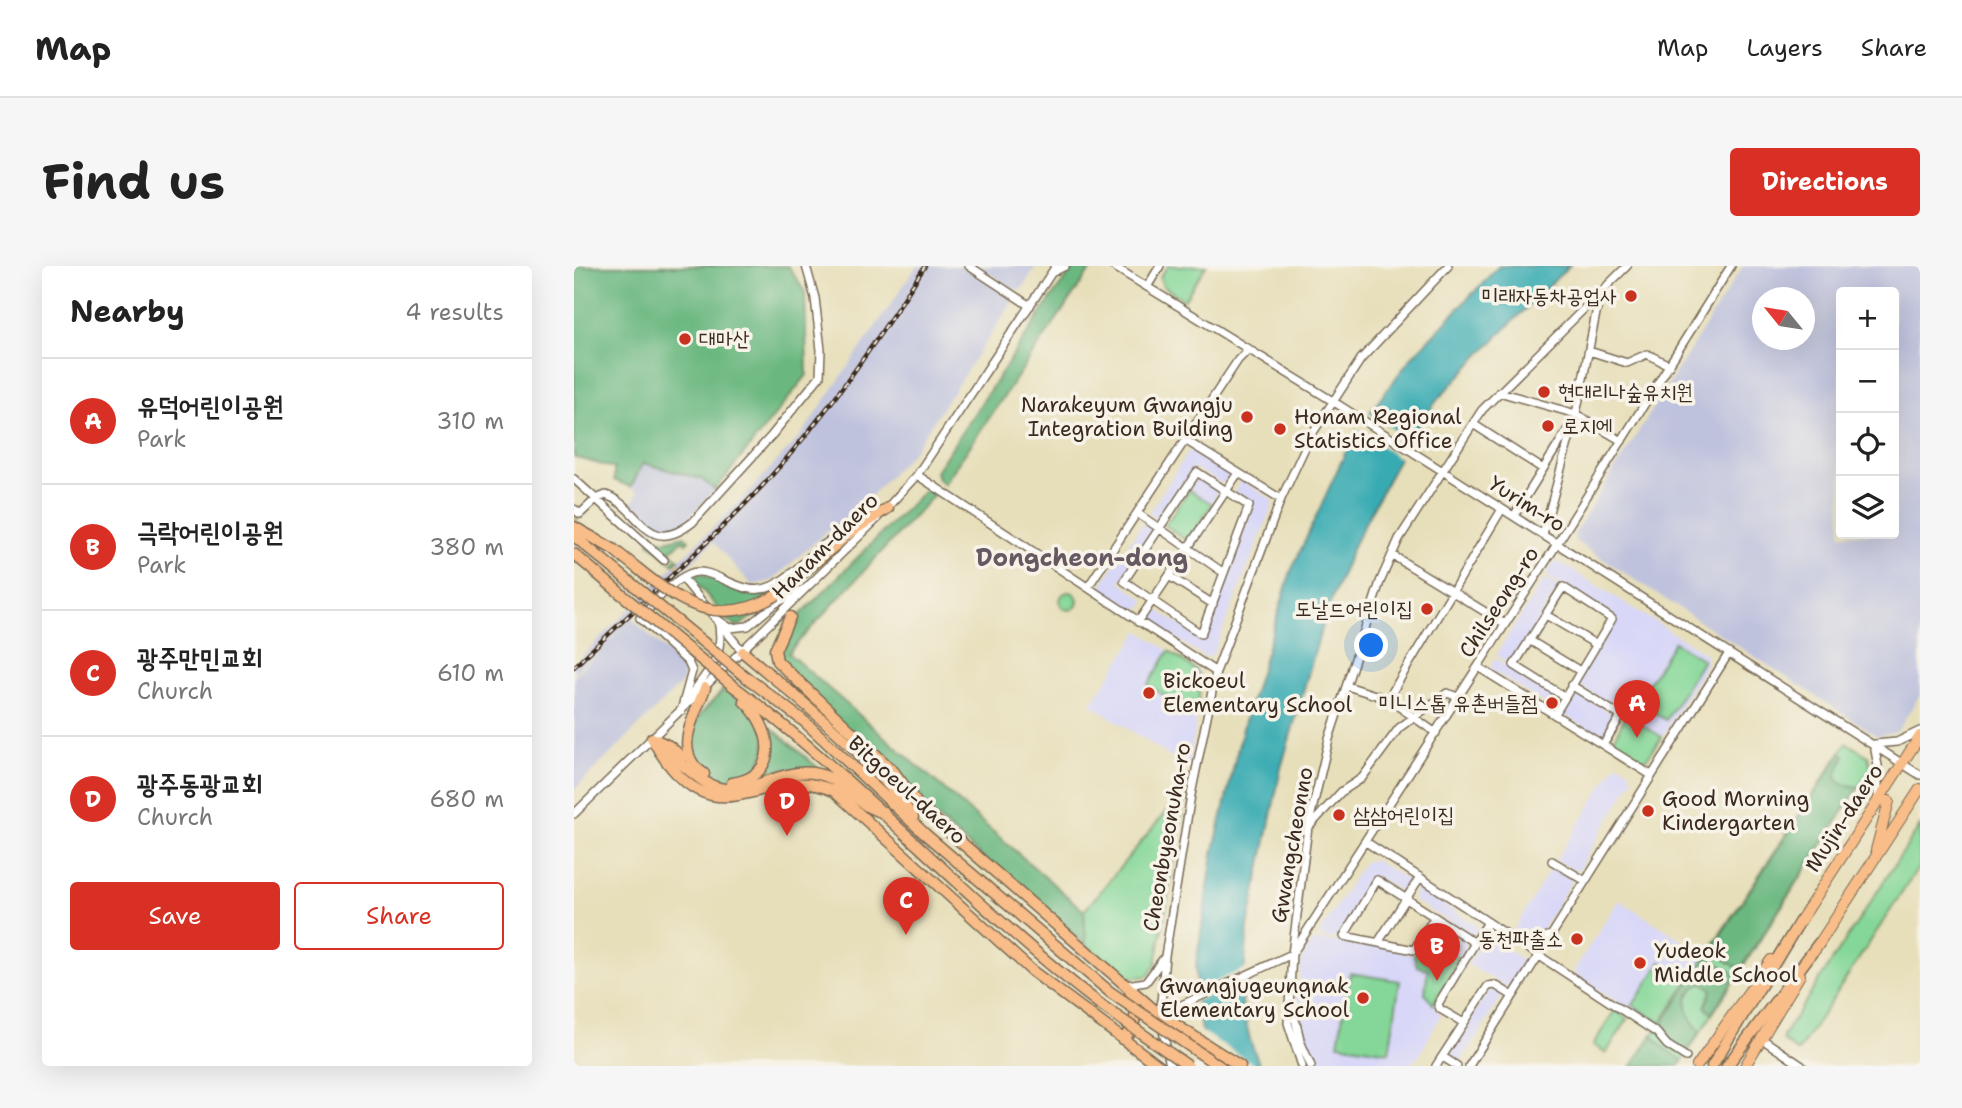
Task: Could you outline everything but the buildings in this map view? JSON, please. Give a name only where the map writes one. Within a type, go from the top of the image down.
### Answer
[{"type":"highway","points":[[574,527],[612,550],[674,597],[705,609],[739,611],[756,607],[777,595],[851,532],[888,508]]},
{"type":"highway","name":"Bitgoeul-daero","points":[[574,536],[742,674],[805,722],[925,834],[1110,992],[1219,1066]]},
{"type":"highway","name":"Bitgoeul-daero","points":[[574,554],[732,685],[793,731],[1016,935],[1101,1005],[1188,1066]]},
{"type":"highway","points":[[782,684],[769,655],[777,633],[790,617]]},
{"type":"highway","points":[[790,617],[775,650],[777,661],[783,670],[894,772],[930,816],[1160,1015],[1240,1066]]},
{"type":"highway","points":[[743,652],[782,684],[883,780],[925,834]]},
{"type":"highway","points":[[652,738],[669,746],[696,769],[720,783],[737,782],[753,776],[767,753],[766,728],[732,685]]},
{"type":"highway","points":[[696,769],[685,745],[705,688]]},
{"type":"highway","points":[[652,738],[668,763],[695,788],[721,797],[739,797],[782,784],[803,782],[818,783],[834,791],[1032,971],[1159,1066]]},
{"type":"highway","points":[[660,752],[673,756],[705,783],[718,788],[737,790],[786,774],[810,774],[831,778],[870,810],[884,812]]},
{"type":"highway","name":"Mujin-daero","points":[[1712,1066],[1800,921]]},
{"type":"highway","points":[[1727,1066],[1818,943]]},
{"type":"highway","points":[[1122,1040],[1135,1023],[1136,1004],[1126,985]]},
{"type":"main road","name":"Mujin-daero","points":[[1697,1066],[1800,921],[1920,736]]},
{"type":"main road","points":[[1745,1066],[1818,943],[1920,789]]},
{"type":"main road","points":[[1874,859],[1889,807],[1889,801],[1878,800]]},
{"type":"street","points":[[577,512],[606,495],[617,499],[636,520],[657,535],[667,536],[680,532],[772,435],[813,387],[822,368],[815,298],[806,266]]},
{"type":"street","points":[[969,266],[1030,306]]},
{"type":"street","points":[[1054,268],[1065,266]]},
{"type":"street","name":"Yurim-ro","points":[[1113,266],[1331,400],[1920,775]]},
{"type":"street","points":[[1147,287],[1160,266]]},
{"type":"street","name":"Cheonbyeonuha-ro","points":[[1170,1066],[1160,1015],[1165,956],[1191,795],[1216,672],[1280,499],[1331,400],[1386,328],[1448,266]]},
{"type":"street","name":"Gwangcheonno","points":[[1290,1000],[1292,954],[1308,827],[1329,739],[1392,555],[1438,469],[1499,392],[1627,266]]},
{"type":"street","name":"Chilseong-ro","points":[[1292,954],[1557,544],[1731,266]]},
{"type":"street","name":"Hanam-daero","points":[[574,814],[888,508],[916,475],[1054,268]]},
{"type":"street","points":[[1542,534],[1576,414],[1600,291]]},
{"type":"street","points":[[1088,587],[1238,360],[1249,349]]},
{"type":"street","points":[[1589,351],[1626,363],[1647,354],[1669,365]]},
{"type":"street","points":[[1499,392],[1576,414],[1622,441]]},
{"type":"street","points":[[1514,516],[1576,414]]},
{"type":"street","points":[[1473,424],[1543,469]]},
{"type":"street","points":[[1185,440],[1280,499]]},
{"type":"street","points":[[1197,472],[1250,506],[1201,634],[1124,581],[1160,528],[1197,472]]},
{"type":"street","points":[[1138,622],[1238,473]]},
{"type":"street","points":[[916,475],[1216,672]]},
{"type":"street","points":[[574,479],[664,560]]},
{"type":"street","points":[[1388,699],[1502,509]]},
{"type":"street","points":[[1137,513],[1224,573]]},
{"type":"street","points":[[681,711],[692,671],[688,662],[640,618],[678,580],[691,573],[700,572],[747,590],[759,590],[781,581],[832,538],[851,532]]},
{"type":"street","points":[[1392,555],[1505,624]]},
{"type":"street","points":[[1169,576],[1213,604]]},
{"type":"street","points":[[685,581],[743,652]]},
{"type":"street","points":[[790,617],[813,584]]},
{"type":"street","points":[[718,620],[730,628],[748,626],[776,603],[813,584]]},
{"type":"street","points":[[1555,714],[1612,619],[1563,587],[1514,665],[1565,697]]},
{"type":"street","points":[[1546,615],[1597,645]]},
{"type":"street","points":[[681,711],[717,658],[723,641],[718,620]]},
{"type":"street","points":[[1530,640],[1580,671]]},
{"type":"street","points":[[1469,1066],[1729,653]]},
{"type":"street","points":[[1478,667],[1651,775]]},
{"type":"street","points":[[1571,685],[1621,716],[1603,745]]},
{"type":"street","points":[[1347,686],[1388,699],[1436,733]]},
{"type":"street","points":[[1308,827],[1341,792],[1362,778],[1399,728],[1447,693],[1458,697]]},
{"type":"street","points":[[1878,800],[1878,766],[1874,745],[1897,742],[1920,730]]},
{"type":"street","points":[[1366,842],[1657,1032],[1667,1045],[1686,1057]]},
{"type":"street","points":[[1552,861],[1584,880]]},
{"type":"street","points":[[1379,942],[1420,877]]},
{"type":"street","points":[[1434,918],[1414,950],[1344,936],[1377,880],[1475,943]]},
{"type":"street","points":[[1464,1023],[1440,1009],[1438,1004],[1488,922]]},
{"type":"street","points":[[1521,943],[1534,943],[1551,933]]},
{"type":"street","points":[[1160,1015],[1292,954]]},
{"type":"street","points":[[1126,985],[1146,982],[1165,956]]},
{"type":"street","points":[[1436,1066],[1489,986],[1494,985],[1513,996]]},
{"type":"street","points":[[1290,1000],[1288,1023],[1302,1066]]},
{"type":"street","points":[[1290,1000],[1301,1044],[1311,1066]]},
{"type":"street","points":[[1762,1039],[1802,1066]]},
{"type":"street","points":[[1443,1057],[1457,1066]]},
{"type":"shaded area","points":[[917,266],[961,266],[1011,298],[1012,303],[914,450],[835,534],[828,530],[772,581],[752,585],[713,542],[574,673],[574,664],[742,499],[802,434]]},
{"type":"shaded area","points":[[978,266],[1036,266],[1022,289],[1015,290]]},
{"type":"shaded area","points":[[1743,266],[1920,266],[1920,695],[1897,731],[1878,736],[1575,541],[1574,534]]},
{"type":"shaded area","points":[[1193,450],[1230,472],[1230,476],[1222,484],[1195,468],[1163,519],[1157,521],[1149,513],[1189,451]]},
{"type":"shaded area","points":[[642,463],[701,479],[715,490],[679,527],[668,532],[654,529],[630,507],[638,492],[631,487]]},
{"type":"shaded area","points":[[1200,478],[1218,490],[1212,504],[1189,490],[1196,479]]},
{"type":"shaded area","points":[[1241,480],[1271,499],[1273,505],[1213,654],[1206,658],[1147,620],[1146,615],[1154,608],[1202,639],[1253,506],[1234,492]]},
{"type":"shaded area","points":[[1142,524],[1151,527],[1152,533],[1120,582],[1144,599],[1144,604],[1136,612],[1102,588],[1102,584]]},
{"type":"shaded area","points":[[1559,562],[1705,653],[1707,663],[1662,737],[1580,686],[1579,679],[1616,618],[1546,575],[1554,563]]},
{"type":"shaded area","points":[[1545,578],[1559,587],[1512,664],[1509,663],[1496,655]]},
{"type":"shaded area","points":[[632,619],[684,668],[682,683],[574,790],[574,676]]},
{"type":"shaded area","name":"Bickoeul Elementary School","points":[[1139,631],[1199,671],[1202,680],[1189,769],[1091,704]]},
{"type":"shaded area","points":[[1494,658],[1556,695],[1554,705],[1549,706],[1490,669]]},
{"type":"shaded area","points":[[1577,692],[1614,715],[1615,720],[1605,736],[1601,737],[1563,714],[1571,694]]},
{"type":"shaded area","points":[[1620,764],[1629,770],[1633,779],[1577,872],[1556,860],[1616,765]]},
{"type":"shaded area","points":[[1373,860],[1406,879],[1409,885],[1406,890],[1402,892],[1375,876],[1336,938],[1326,939],[1318,935],[1364,862]]},
{"type":"shaded area","points":[[1552,866],[1573,878],[1537,938],[1527,939],[1513,931]]},
{"type":"shaded area","points":[[1416,889],[1479,927],[1475,937],[1413,900]]},
{"type":"shaded area","name":"Yudeok Middle School","points":[[1619,900],[1707,956],[1659,1029],[1576,976],[1574,970]]},
{"type":"shaded area","points":[[1438,924],[1467,942],[1468,947],[1460,959],[1425,938],[1432,926]]},
{"type":"shaded area","points":[[1485,936],[1524,960],[1511,985],[1506,987],[1467,964]]},
{"type":"shaded area","name":"Gwangjugeungnak Elementary School","points":[[1313,940],[1378,945],[1414,955],[1417,966],[1428,969],[1425,993],[1441,1015],[1418,1058],[1407,1066],[1316,1066],[1303,1035],[1296,1003],[1302,958]]},
{"type":"shaded area","points":[[1495,988],[1502,996],[1462,1060],[1456,1062],[1448,1054],[1490,989]]},
{"type":"green space","points":[[574,266],[788,266],[805,292],[807,375],[715,490],[701,479],[643,463],[631,487],[614,480],[614,468],[574,457]]},
{"type":"green space","points":[[1093,266],[944,484],[938,479],[936,471],[1056,291],[1075,267]]},
{"type":"green space","points":[[1168,266],[1206,266],[1184,300],[1163,286],[1160,277]]},
{"type":"green space","points":[[926,489],[934,495],[788,653],[1084,911],[1086,945],[1035,902],[1031,893],[1015,886],[919,802],[785,668],[779,651],[793,622]]},
{"type":"green space","points":[[1189,490],[1212,504],[1189,539],[1185,540],[1165,525]]},
{"type":"green space","points":[[684,536],[689,540],[686,543],[683,540],[670,551],[679,560],[674,564],[649,542],[652,538],[665,541]]},
{"type":"green space","points":[[701,574],[737,589],[755,591],[774,587],[776,591],[766,606],[739,626],[729,622],[691,576]]},
{"type":"green space","points":[[1069,592],[1075,595],[1078,601],[1075,607],[1069,610],[1063,607],[1060,601],[1063,595]]},
{"type":"green space","points":[[1674,642],[1703,660],[1666,720],[1637,702]]},
{"type":"green space","points":[[1169,651],[1199,675],[1196,713],[1191,709],[1189,712],[1148,685]]},
{"type":"green space","points":[[723,690],[747,706],[763,731],[764,752],[757,767],[744,776],[729,779],[713,776],[699,769],[690,756],[691,731],[698,718]]},
{"type":"green space","points":[[1626,715],[1662,737],[1647,758],[1637,760],[1612,743]]},
{"type":"green space","points":[[766,723],[824,773],[785,769],[758,776],[770,734]]},
{"type":"green space","points":[[1847,743],[1868,756],[1871,768],[1679,1066],[1632,1066]]},
{"type":"green space","points":[[1841,753],[1845,755],[1835,777],[1842,784],[1859,787],[1740,969],[1710,951]]},
{"type":"green space","points":[[1179,796],[1184,801],[1156,964],[1148,976],[1127,978],[1086,945],[1084,911]]},
{"type":"green space","points":[[1920,826],[1920,865],[1798,1052],[1783,1041],[1783,1036]]},
{"type":"green space","points":[[1425,938],[1460,959],[1433,1004],[1425,993],[1428,969],[1417,966],[1414,955]]},
{"type":"green space","points":[[1707,956],[1737,975],[1712,1013],[1705,1007],[1712,989],[1703,983],[1690,993],[1687,999],[1688,1012],[1700,1031],[1687,1053],[1669,1041],[1659,1029]]},
{"type":"green space","points":[[1661,962],[1689,980],[1661,1023],[1633,1005]]},
{"type":"green space","points":[[1350,973],[1400,981],[1389,1052],[1338,1044]]},
{"type":"green space","points":[[1615,1010],[1628,1019],[1606,1053],[1593,1045]]},
{"type":"green space","points":[[1652,1035],[1664,1048],[1682,1060],[1679,1066],[1632,1066]]},
{"type":"water","points":[[1499,266],[1569,266],[1439,398],[1411,435],[1354,544],[1326,613],[1281,768],[1248,927],[1242,1004],[1250,1040],[1260,1066],[1214,1066],[1197,1014],[1196,965],[1213,854],[1242,731],[1291,571],[1354,434],[1411,358]]},
{"type":"pier","points":[[1367,412],[1411,441],[1401,459],[1354,428]]},
{"type":"pier","points":[[1249,967],[1248,978],[1193,1002],[1193,992]]},
{"type":"pier","points":[[1199,1030],[1257,1066],[1211,1066]]},
{"type":"tunnel","points":[[574,521],[580,514]]},
{"type":"tunnel","points":[[664,560],[685,580]]},
{"type":"railway","points":[[574,667],[719,531],[787,458],[850,378],[925,266]]},
{"type":"place","name":"미래자동차공업사","points":[[1631,296]]},
{"type":"place","name":"대마산","points":[[685,339]]},
{"type":"place","name":"현대리나숲유치원","points":[[1544,392]]},
{"type":"place","name":"Narakeyum Gwangju Integration Building","points":[[1247,417]]},
{"type":"place","name":"로지에","points":[[1548,426]]},
{"type":"place","name":"Honam Regional Statistics Office","points":[[1280,429]]},
{"type":"place","name":"도날드어린이집","points":[[1427,609]]},
{"type":"place","name":"Bickoeul Elementary School","points":[[1149,693]]},
{"type":"place","name":"미니스톱 유촌버들점","points":[[1552,703]]},
{"type":"place","name":"유덕어린이공원","points":[[1637,738]]},
{"type":"place","name":"Good Morning Kindergarten","points":[[1648,811]]},
{"type":"place","name":"삼삼어린이집","points":[[1339,815]]},
{"type":"place","name":"광주동광교회","points":[[787,836]]},
{"type":"place","name":"광주만민교회","points":[[906,935]]},
{"type":"place","name":"동천파출소","points":[[1577,939]]},
{"type":"place","name":"Yudeok Middle School","points":[[1640,963]]},
{"type":"place","name":"극락어린이공원","points":[[1437,981]]},
{"type":"place","name":"Gwangjugeungnak Elementary School","points":[[1363,998]]},
{"type":"district","name":"Dongcheon-dong","points":[[1082,558]]}]
